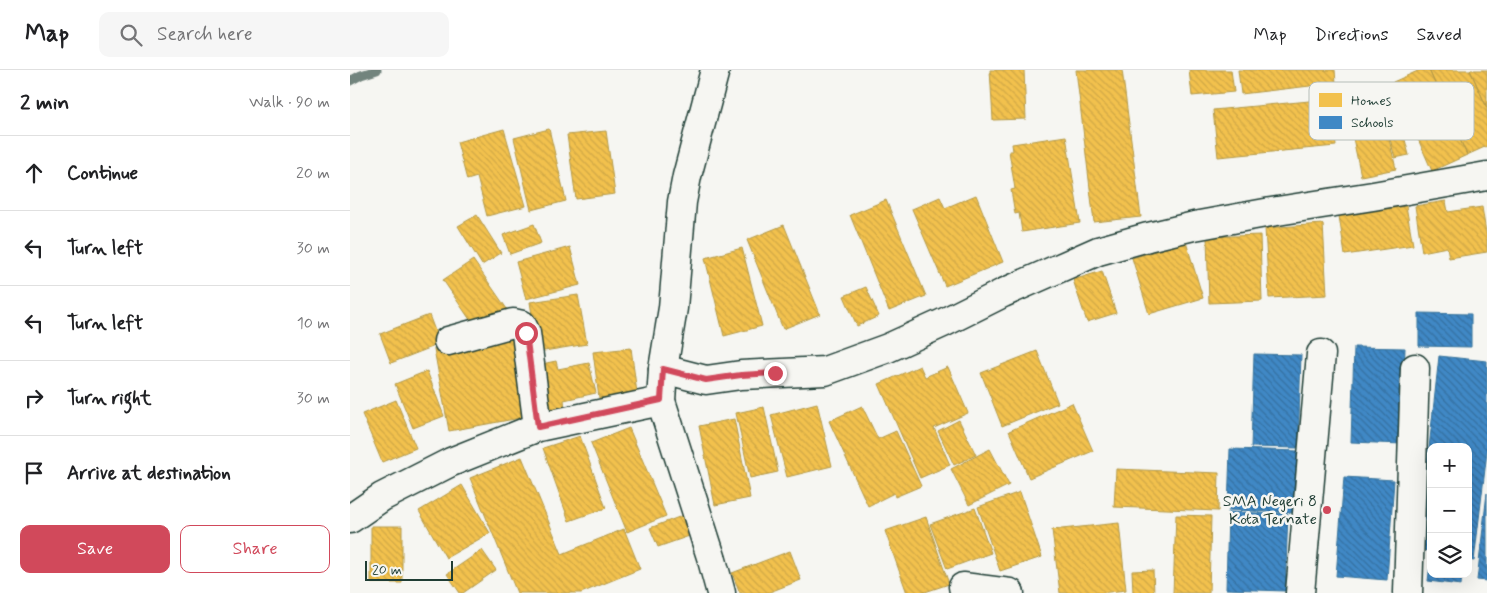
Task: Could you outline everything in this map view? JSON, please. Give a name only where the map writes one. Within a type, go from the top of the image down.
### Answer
[{"type":"street","points":[[715,70],[682,202],[673,308],[663,369],[661,400],[721,593]]},
{"type":"street","points":[[663,369],[706,380],[741,375],[825,371],[888,348],[1003,293],[1098,251],[1204,224],[1487,176]]},
{"type":"street","points":[[448,341],[513,323],[522,325],[526,333],[538,427]]},
{"type":"street","points":[[1300,593],[1321,354]]},
{"type":"street","points":[[1408,593],[1415,368]]},
{"type":"street","points":[[350,519],[382,497],[451,462],[538,427],[661,400]]},
{"type":"street","points":[[963,587],[1010,593]]},
{"type":"building: Homes","points":[[990,70],[1024,70],[1026,119],[993,120]]},
{"type":"building: Homes","points":[[1076,70],[1122,70],[1141,217],[1094,222]]},
{"type":"building: Homes","points":[[1189,70],[1231,70],[1234,92],[1192,96]]},
{"type":"building: Homes","points":[[1238,70],[1335,70],[1336,82],[1309,82],[1309,86],[1241,94]]},
{"type":"building: Homes","points":[[1420,70],[1429,70],[1434,82],[1393,82]]},
{"type":"building: Homes","points":[[1429,70],[1470,70],[1487,108],[1487,146],[1467,155],[1460,140],[1474,140],[1474,82],[1434,82]]},
{"type":"building: Homes","points":[[1470,70],[1487,70],[1487,108]]},
{"type":"building: Homes","points":[[1309,101],[1309,140],[1335,140],[1336,146],[1218,157],[1213,110]]},
{"type":"building: Homes","points":[[504,129],[526,206],[487,216],[477,177],[467,180],[457,142]]},
{"type":"building: Homes","points":[[549,129],[566,201],[531,210],[514,138]]},
{"type":"building: Homes","points":[[606,131],[615,194],[576,199],[567,135]]},
{"type":"building: Homes","points":[[1066,136],[1080,223],[1022,232],[1019,213],[1015,214],[1011,190],[1015,189],[1009,151],[1013,151],[1012,144]]},
{"type":"building: Homes","points":[[1353,140],[1389,140],[1396,169],[1361,176]]},
{"type":"building: Homes","points":[[1390,140],[1405,140],[1409,155],[1395,158]]},
{"type":"building: Homes","points":[[1418,140],[1460,140],[1467,155],[1432,171]]},
{"type":"building: Homes","points":[[976,195],[1003,262],[945,286],[912,209],[940,197],[945,208]]},
{"type":"building: Homes","points":[[886,200],[926,296],[889,311],[850,215]]},
{"type":"building: Homes","points":[[1446,201],[1448,212],[1482,207],[1487,252],[1449,258],[1447,247],[1422,252],[1415,206]]},
{"type":"building: Homes","points":[[1406,206],[1413,245],[1345,255],[1339,216]]},
{"type":"building: Homes","points":[[477,215],[501,253],[482,265],[458,226]]},
{"type":"building: Homes","points":[[534,224],[541,243],[510,254],[503,235]]},
{"type":"building: Homes","points":[[1323,224],[1327,295],[1269,298],[1265,228]]},
{"type":"building: Homes","points":[[784,225],[820,314],[783,329],[747,240]]},
{"type":"building: Homes","points":[[1260,235],[1262,301],[1209,303],[1207,237]]},
{"type":"building: Homes","points":[[1186,242],[1203,298],[1149,314],[1132,258]]},
{"type":"building: Homes","points":[[570,247],[580,285],[526,299],[516,262]]},
{"type":"building: Homes","points":[[742,248],[762,326],[724,336],[705,258]]},
{"type":"building: Homes","points":[[473,260],[507,309],[477,330],[443,280]]},
{"type":"building: Homes","points":[[1102,271],[1116,313],[1087,322],[1073,280]]},
{"type":"building: Homes","points":[[866,287],[879,316],[857,326],[844,296]]},
{"type":"building: Homes","points":[[578,295],[587,344],[538,352],[530,302]]},
{"type":"building: Homes","points":[[429,315],[440,344],[391,363],[380,334]]},
{"type":"building: Homes","points":[[516,333],[531,416],[449,431],[434,349]]},
{"type":"building: Homes","points":[[631,348],[637,393],[599,398],[593,352]]},
{"type":"building: Homes","points":[[1037,351],[1058,403],[1002,426],[981,373]]},
{"type":"building: Homes","points":[[556,361],[558,369],[589,363],[596,393],[564,400],[565,408],[547,411],[537,365]]},
{"type":"building: Homes","points":[[920,366],[925,377],[948,367],[968,413],[934,428],[950,465],[920,478],[879,384]]},
{"type":"building: Homes","points":[[427,371],[444,416],[413,428],[395,384]]},
{"type":"building: Homes","points":[[396,400],[416,448],[382,462],[362,414]]},
{"type":"building: Homes","points":[[817,403],[832,466],[787,477],[771,415]]},
{"type":"building: Homes","points":[[1072,403],[1093,451],[1029,478],[1009,431]]},
{"type":"building: Homes","points":[[862,406],[878,439],[896,431],[921,486],[895,497],[894,493],[868,506],[829,421]]},
{"type":"building: Homes","points":[[764,407],[778,472],[750,478],[736,413]]},
{"type":"building: Homes","points":[[734,419],[750,498],[715,505],[699,426]]},
{"type":"building: Homes","points":[[959,420],[976,455],[954,465],[938,431]]},
{"type":"building: Homes","points":[[629,428],[666,516],[627,532],[591,443]]},
{"type":"building: Homes","points":[[580,436],[606,508],[569,521],[543,448]]},
{"type":"building: Homes","points":[[990,449],[1009,485],[969,505],[951,469]]},
{"type":"building: Homes","points":[[522,457],[562,554],[624,529],[640,569],[581,593],[517,593],[470,478]]},
{"type":"building: Homes","points":[[1116,469],[1219,473],[1218,511],[1114,507]]},
{"type":"building: Homes","points":[[462,485],[490,533],[446,558],[419,511]]},
{"type":"building: Homes","points":[[1020,492],[1042,557],[1000,571],[978,507]]},
{"type":"building: Homes","points":[[975,508],[991,553],[947,569],[930,524]]},
{"type":"building: Homes","points":[[687,514],[695,534],[658,547],[650,528]]},
{"type":"building: Homes","points":[[1176,515],[1211,516],[1209,593],[1173,593]]},
{"type":"building: Homes","points":[[926,517],[949,584],[922,593],[907,593],[885,531]]},
{"type":"building: Homes","points":[[1119,523],[1126,590],[1101,593],[1060,593],[1052,530]]},
{"type":"building: Homes","points":[[371,526],[402,526],[402,583],[371,583]]},
{"type":"building: Homes","points":[[482,550],[496,570],[463,593],[460,593],[447,574]]},
{"type":"building: Homes","points":[[790,551],[801,580],[767,593],[740,593],[732,573]]},
{"type":"building: Homes","points":[[1153,570],[1154,593],[1133,593],[1132,571]]},
{"type":"building: Schools","points":[[1419,313],[1471,314],[1471,347],[1419,346]]},
{"type":"building: Schools","points":[[1354,347],[1405,348],[1402,444],[1351,442]]},
{"type":"building: Schools","points":[[1254,354],[1301,355],[1298,448],[1251,447]]},
{"type":"building: Schools","points":[[1439,356],[1487,361],[1487,452],[1474,561],[1472,561],[1472,443],[1430,443]]},
{"type":"building: Schools","points":[[1230,449],[1300,451],[1298,513],[1228,510]]},
{"type":"building: Schools","points":[[1427,467],[1427,551],[1418,550]]},
{"type":"building: Schools","points":[[1344,477],[1394,480],[1387,580],[1336,576]]},
{"type":"building: Schools","points":[[1487,493],[1487,581],[1477,580]]},
{"type":"building: Schools","points":[[1228,512],[1288,514],[1285,591],[1226,589]]},
{"type":"building: Schools","points":[[1428,578],[1462,578],[1461,585],[1428,581]]},
{"type":"waterway","points":[[350,81],[377,70]]},
{"type":"place","name":"SMA Negeri 8 Kota Ternate","points":[[1327,510]]},
{"type":"route","points":[[526,333],[538,427],[661,400],[663,369],[706,380],[775,373]]}]
